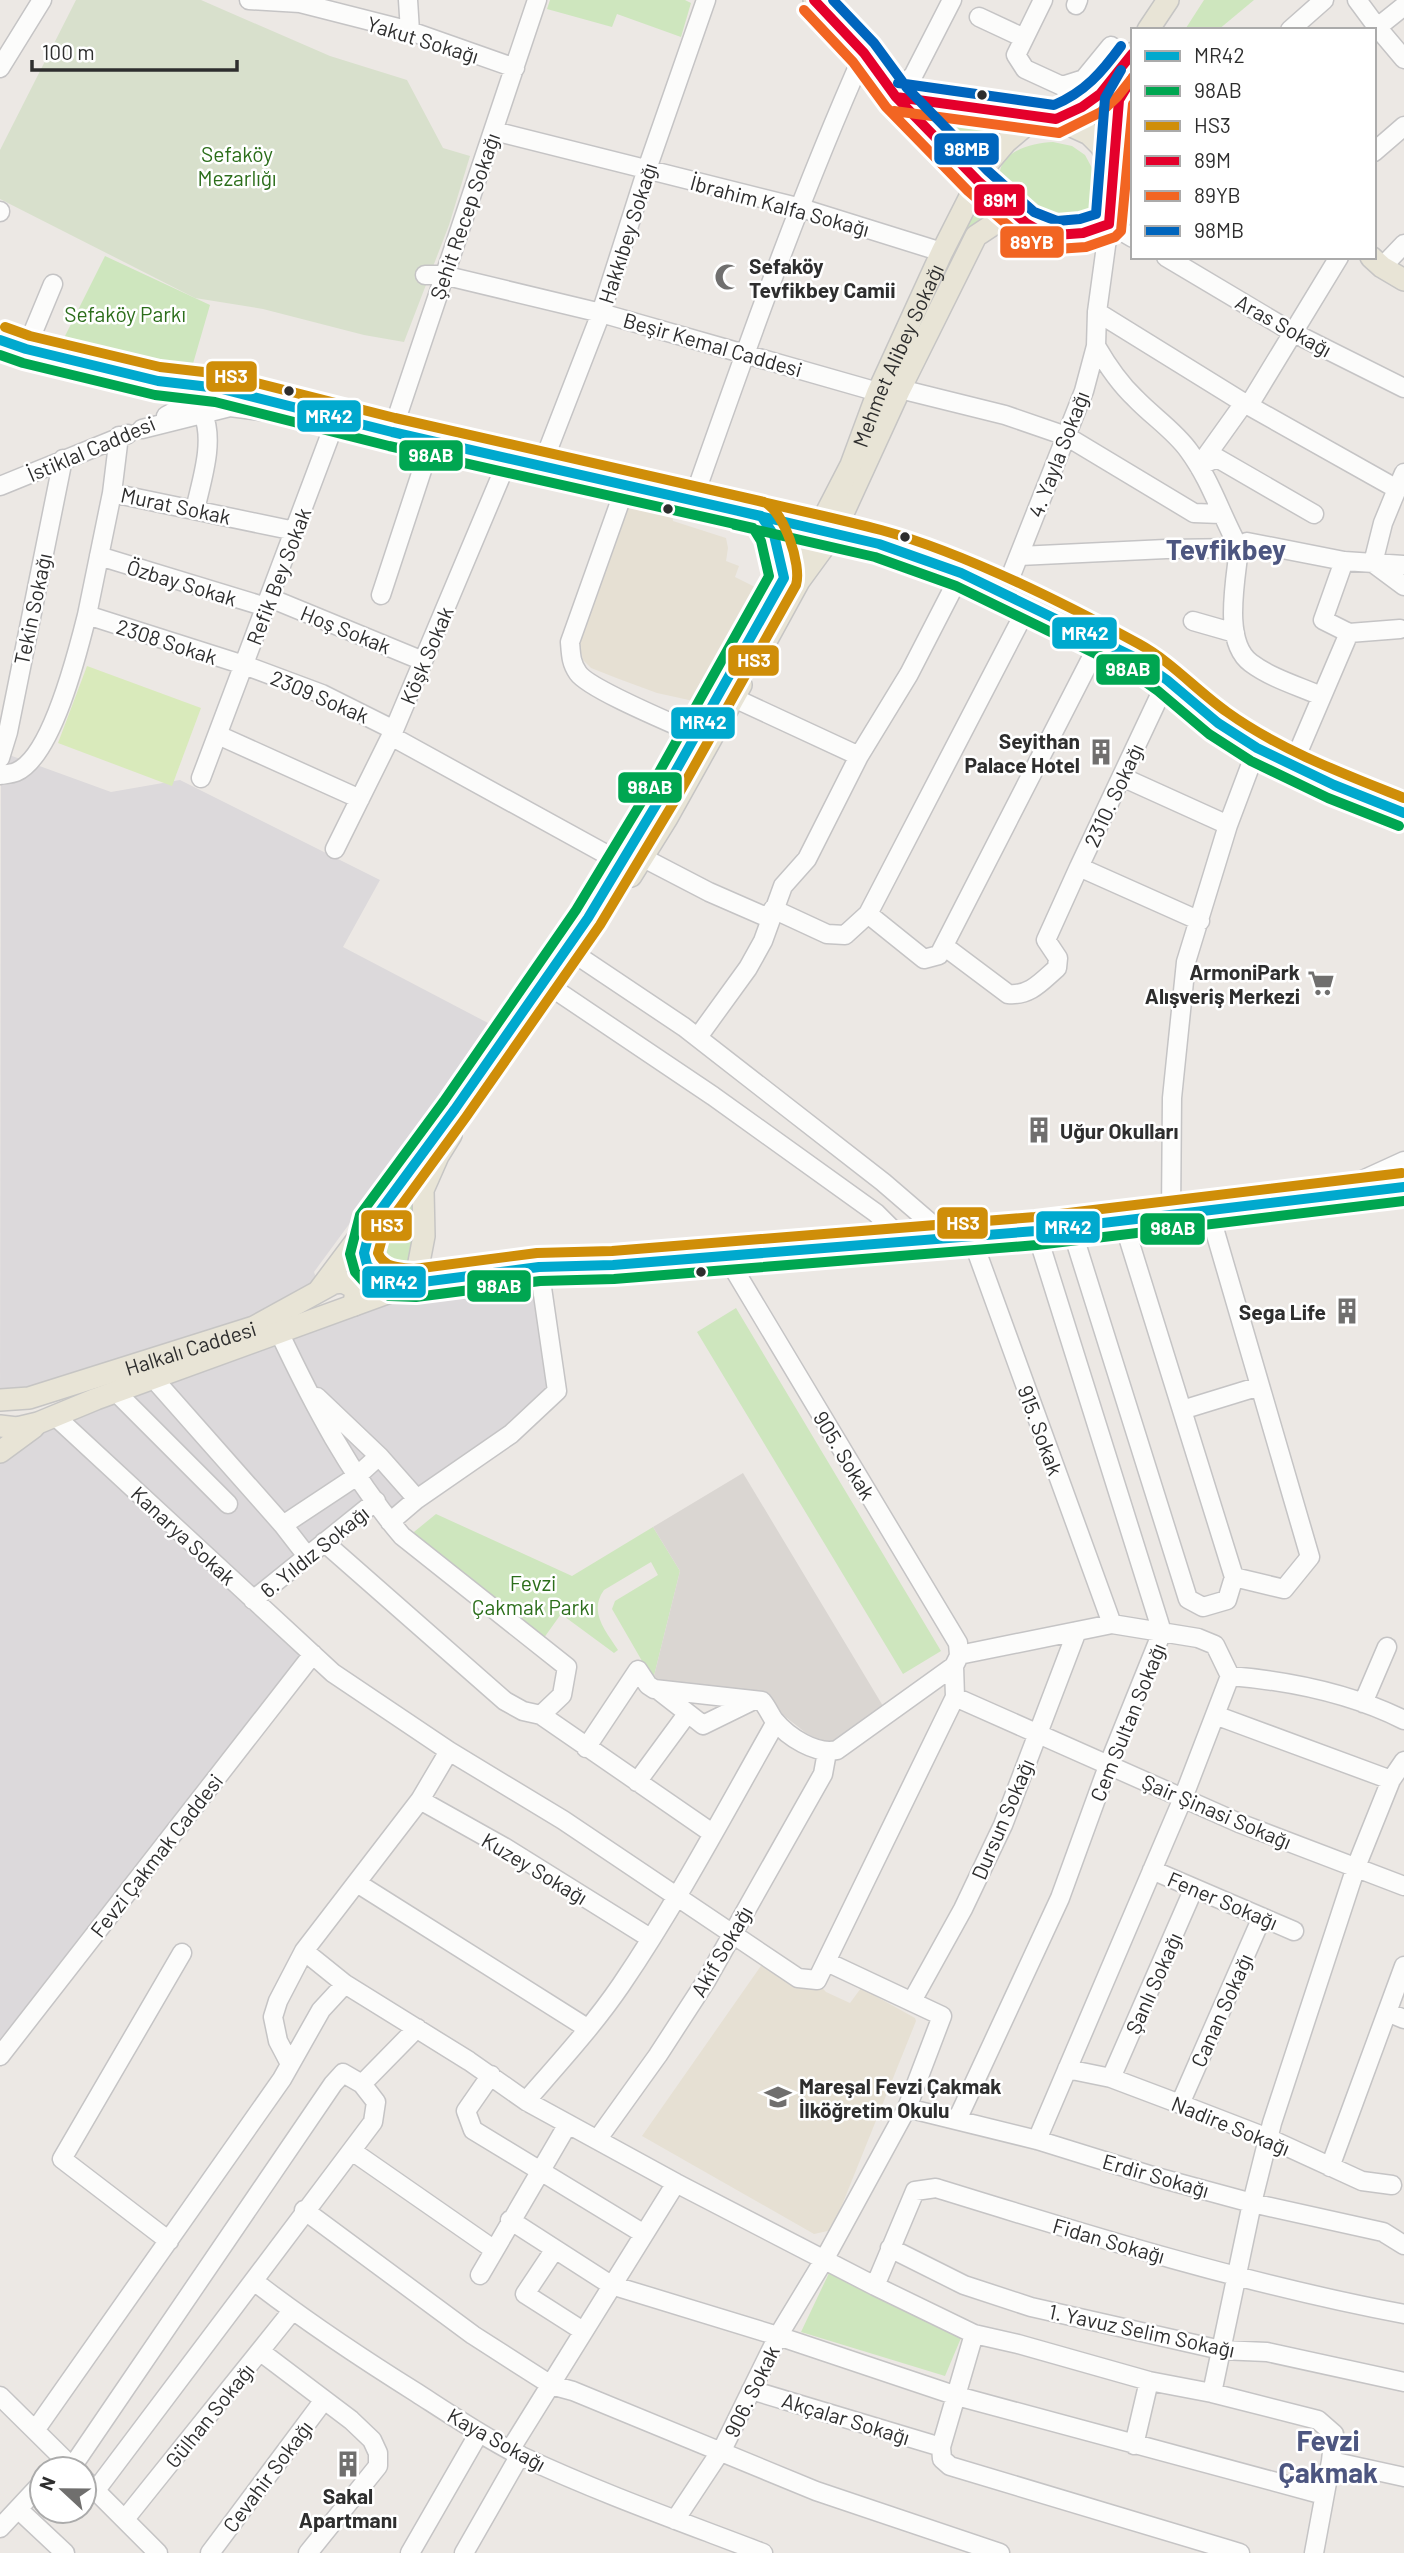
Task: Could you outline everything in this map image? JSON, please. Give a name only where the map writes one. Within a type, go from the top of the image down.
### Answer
[{"type":"main road","points":[[814,0],[864,52],[896,97],[978,181],[1026,223],[1056,236],[1083,233],[1110,224],[1113,186],[1125,147],[1119,100],[1131,80]]},
{"type":"main road","points":[[1149,28],[1168,0]]},
{"type":"main road","points":[[1163,28],[1182,0]]},
{"type":"main road","points":[[978,181],[989,162],[1006,142],[1047,117],[1075,111],[1102,94],[1131,56]]},
{"type":"main road","points":[[896,97],[1047,117],[1089,134],[1101,146],[1109,161],[1113,186]]},
{"type":"main road","name":"Mehmet Alibey Sokağı","points":[[826,531],[878,392],[942,252],[978,181]]},
{"type":"main road","points":[[320,1289],[455,1109],[632,857],[734,698],[826,531],[976,236],[994,224],[1026,223]]},
{"type":"main road","points":[[1377,262],[1404,280]]},
{"type":"main road","points":[[761,516],[879,544],[961,573],[1029,604],[1133,657],[1167,680],[1218,723],[1257,748],[1335,785],[1404,813]]},
{"type":"main road","points":[[761,516],[774,536],[784,578]]},
{"type":"main road","points":[[372,1222],[364,1253],[367,1265],[374,1273],[393,1282],[415,1283],[424,1236],[423,1190],[438,1156],[456,1126],[578,956],[696,734],[784,578],[826,531]]},
{"type":"main road","name":"Halkalı Caddesi","points":[[1,1428],[17,1428],[47,1420],[153,1378],[415,1283],[539,1267],[726,1256],[1036,1231],[1404,1187]]},
{"type":"main road","points":[[320,1289],[334,1283],[350,1284],[356,1289],[354,1305]]},
{"type":"main road","name":"Halkalı Caddesi","points":[[0,1400],[29,1398],[254,1327],[293,1308],[320,1289]]},
{"type":"main road","points":[[1,1428],[29,1398]]},
{"type":"main road","points":[[0,1452],[47,1420]]},
{"type":"street","name":"Yakut Sokağı","points":[[249,0],[328,6],[410,31],[514,68]]},
{"type":"street","points":[[408,0],[410,31]]},
{"type":"street","name":"Şehit Recep Sokağı","points":[[392,432],[537,0]]},
{"type":"street","name":"Hakkıbey Sokağı","points":[[542,465],[601,313],[647,169],[706,0]]},
{"type":"street","points":[[896,97],[914,74],[952,0]]},
{"type":"street","points":[[1043,0],[1016,55],[1025,69],[1062,86],[1084,79],[1111,46]]},
{"type":"street","points":[[1292,28],[1324,0]]},
{"type":"street","points":[[1357,0],[1374,28]]},
{"type":"street","points":[[0,68],[40,1]]},
{"type":"street","points":[[1376,28],[1404,6]]},
{"type":"street","points":[[979,17],[1024,38]]},
{"type":"street","points":[[1376,30],[1404,59]]},
{"type":"street","points":[[693,500],[745,353],[833,122],[864,52]]},
{"type":"street","points":[[1376,150],[1404,126]]},
{"type":"street","name":"İbrahim Kalfa Sokağı","points":[[494,131],[801,208],[942,252]]},
{"type":"street","points":[[1110,224],[1131,237]]},
{"type":"street","name":"4. Yayla Sokağı","points":[[1004,593],[1084,391],[1096,346],[1097,312],[1110,224]]},
{"type":"street","points":[[1377,262],[1404,244]]},
{"type":"street","name":"Aras Sokağı","points":[[1169,259],[1292,332],[1404,388]]},
{"type":"street","points":[[1199,466],[1246,404],[1338,259]]},
{"type":"street","name":"Beşir Kemal Caddesi","points":[[425,275],[443,275],[601,313],[878,392]]},
{"type":"street","points":[[26,349],[52,284]]},
{"type":"street","points":[[1097,312],[1246,404],[1401,481],[1383,523],[1373,563]]},
{"type":"street","points":[[0,340],[26,349],[158,381],[218,388],[392,432],[761,516]]},
{"type":"street","points":[[1096,346],[1110,370],[1125,388],[1188,449],[1211,484],[1221,514],[1239,548],[1232,617],[1239,650],[1250,662],[1321,696]]},
{"type":"street","name":"İstiklal Caddesi","points":[[0,486],[142,429],[218,388]]},
{"type":"street","points":[[900,388],[1004,415],[1066,436],[1195,513],[1221,514]]},
{"type":"street","points":[[142,429],[230,407],[337,417]]},
{"type":"street","points":[[195,510],[208,428],[202,414]]},
{"type":"street","name":"Refik Bey Sokak","points":[[201,778],[337,417]]},
{"type":"street","name":"Murat Sokak","points":[[120,436],[112,493],[295,531]]},
{"type":"street","points":[[381,594],[432,440]]},
{"type":"street","name":"Köşk Sokak","points":[[335,849],[393,733],[509,457]]},
{"type":"street","points":[[1199,466],[1217,458],[1314,514]]},
{"type":"street","name":"Tekin Sokağı","points":[[0,754],[8,732],[63,459]]},
{"type":"street","points":[[626,485],[570,642],[571,661],[580,676],[598,687],[696,734]]},
{"type":"street","points":[[0,775],[18,771],[32,759],[52,725],[89,616],[112,493]]},
{"type":"street","points":[[1018,556],[1239,548],[1247,542],[1344,561],[1404,565]]},
{"type":"street","name":"Özbay Sokak","points":[[99,556],[268,603]]},
{"type":"street","points":[[1344,561],[1323,620],[1349,633],[1400,629]]},
{"type":"street","points":[[1373,563],[1404,586]]},
{"type":"street","points":[[698,1037],[748,968],[763,941],[783,886],[807,859],[859,755],[909,674],[961,573]]},
{"type":"street","name":"Hoş Sokak","points":[[268,603],[423,661]]},
{"type":"street","points":[[1029,604],[868,914],[924,959],[939,955],[944,946],[1100,641]]},
{"type":"street","name":"2308 Sokak","points":[[89,616],[244,665]]},
{"type":"street","points":[[1193,621],[1235,633]]},
{"type":"street","points":[[1293,764],[1349,633]]},
{"type":"street","name":"2309 Sokak","points":[[244,665],[322,694],[632,857],[772,914],[827,934],[845,935],[868,914]]},
{"type":"street","name":"2310. Sokağı","points":[[1167,680],[1079,867],[1200,921]]},
{"type":"street","points":[[734,698],[859,755]]},
{"type":"street","points":[[218,735],[360,799]]},
{"type":"street","points":[[1171,1215],[1172,1098],[1186,962],[1228,825],[1257,748]]},
{"type":"street","points":[[1122,777],[1228,825]]},
{"type":"street","points":[[944,946],[1008,993],[1018,995],[1029,992],[1057,968],[1058,958],[1046,940],[1079,867]]},
{"type":"street","points":[[578,956],[698,1037],[883,1182],[948,1238]]},
{"type":"street","points":[[554,989],[713,1096],[876,1213],[904,1241]]},
{"type":"street","points":[[1326,1196],[1404,1161]]},
{"type":"street","points":[[1209,1211],[1310,1557],[1284,1589],[1234,1577]]},
{"type":"street","points":[[1071,1227],[1188,1599],[1203,1606],[1227,1600],[1234,1577],[1123,1221]]},
{"type":"street","name":"Cem Sultan Sokağı","points":[[957,2120],[1060,1898],[1108,1766],[1162,1632],[1036,1231]]},
{"type":"street","name":"915. Sokak","points":[[971,1236],[1112,1624]]},
{"type":"street","name":"905. Sokak","points":[[726,1256],[958,1643],[957,1660]]},
{"type":"street","points":[[390,1522],[418,1499],[511,1434],[557,1391],[539,1267]]},
{"type":"street","points":[[279,1332],[304,1385],[340,1449],[402,1536],[567,1667],[562,1695],[541,1715]]},
{"type":"street","points":[[153,1378],[307,1556]]},
{"type":"street","points":[[304,1385],[379,1456],[418,1499]]},
{"type":"street","points":[[1182,1410],[1260,1386]]},
{"type":"street","points":[[116,1392],[228,1504]]},
{"type":"street","name":"Kanarya Sokak","points":[[47,1420],[333,1673],[449,1751],[564,1820],[798,1978],[817,1980],[827,1962]]},
{"type":"street","points":[[282,1525],[357,1476],[379,1456]]},
{"type":"street","name":"6. Yıldız Sokağı","points":[[253,1600],[376,1502]]},
{"type":"street","points":[[324,1542],[489,1689],[523,1711],[541,1715],[712,1833]]},
{"type":"street","points":[[658,1690],[755,1699],[764,1703],[776,1722],[801,1741],[827,1752],[837,1750],[957,1660],[1112,1624],[1198,1638],[1215,1645],[1230,1676],[1183,1798],[1037,2140]]},
{"type":"street","name":"Dursun Sokağı","points":[[912,2001],[963,1909],[992,1849],[1077,1630]]},
{"type":"street","points":[[1363,1703],[1387,1647]]},
{"type":"street","name":"Fevzi Çakmak Caddesi","points":[[0,2056],[313,1654]]},
{"type":"street","points":[[912,2001],[827,1962],[955,1697],[957,1660]]},
{"type":"street","points":[[586,1748],[638,1670],[648,1685],[658,1690],[700,1725],[706,1725],[755,1699]]},
{"type":"street","points":[[1230,1676],[1282,1681],[1363,1703],[1404,1720]]},
{"type":"street","name":"Şair Şinasi Sokağı","points":[[955,1697],[1239,1823],[1404,1886]]},
{"type":"street","points":[[637,1782],[687,1714]]},
{"type":"street","points":[[1215,1715],[1391,1780]]},
{"type":"street","points":[[526,2101],[620,1986],[677,1895],[776,1722]]},
{"type":"street","points":[[289,2062],[278,2041],[273,2017],[278,2001],[304,1951],[420,1800],[449,1751]]},
{"type":"street","name":"Akif Sokağı","points":[[597,2140],[671,2034],[732,1933],[823,1774],[827,1752]]},
{"type":"street","points":[[1212,2393],[1268,2138],[1356,1867],[1391,1780],[1404,1761]]},
{"type":"street","name":"Kuzey Sokağı","points":[[420,1800],[503,1847],[650,1938]]},
{"type":"street","name":"Fener Sokağı","points":[[1152,1870],[1294,1931]]},
{"type":"street","points":[[357,1883],[587,2028]]},
{"type":"street","name":"Şanlı Sokağı","points":[[1111,2078],[1194,1888]]},
{"type":"street","name":"Canan Sokağı","points":[[1180,2104],[1262,1917]]},
{"type":"street","points":[[304,1951],[345,1984],[491,2075],[526,2101],[824,2260],[974,2334],[1149,2381],[1212,2393],[1318,2420],[1334,2434],[1314,2553]]},
{"type":"street","points":[[169,2241],[62,2159],[182,1953]]},
{"type":"street","points":[[1329,2167],[1404,1966]]},
{"type":"street","points":[[36,2429],[282,2079],[289,2062],[321,2010],[345,1984]]},
{"type":"street","name":"906. Sokak","points":[[675,2520],[719,2452],[778,2336],[824,2260],[907,2108],[942,2016],[912,2001]]},
{"type":"street","points":[[1387,2012],[1404,2019]]},
{"type":"street","points":[[362,2084],[417,2028]]},
{"type":"street","name":"Nadire Sokağı","points":[[1067,2069],[1111,2078],[1268,2138],[1363,2181],[1392,2185]]},
{"type":"street","points":[[85,2455],[333,2084],[343,2073],[362,2084],[376,2102],[373,2122],[352,2151],[304,2210],[255,2282],[90,2455]]},
{"type":"street","points":[[491,2075],[466,2111],[472,2130],[644,2234]]},
{"type":"street","name":"Erdir Sokağı","points":[[907,2108],[1037,2140],[1252,2203],[1383,2232],[1404,2245]]},
{"type":"street","points":[[480,2275],[568,2124]]},
{"type":"street","points":[[352,2151],[494,2249]]},
{"type":"street","points":[[464,2553],[551,2385],[676,2183]]},
{"type":"street","name":"Fidan Sokağı","points":[[875,2286],[915,2191],[936,2188],[1155,2255],[1404,2314]]},
{"type":"street","points":[[304,2210],[473,2335],[551,2385],[573,2390],[816,2491],[999,2553]]},
{"type":"street","points":[[510,2220],[611,2285],[778,2336],[957,2396],[1324,2495]]},
{"type":"street","name":"1. Yavuz Selim Sokağı","points":[[890,2248],[964,2285],[1031,2307],[1221,2350],[1267,2352],[1404,2382]]},
{"type":"street","points":[[555,2249],[524,2294],[583,2332]]},
{"type":"street","name":"Kaya Sokağı","points":[[255,2282],[292,2311],[479,2433],[515,2453],[599,2491],[758,2552]]},
{"type":"street","name":"Gülhan Sokağı","points":[[125,2519],[292,2311]]},
{"type":"street","points":[[974,2334],[941,2447],[942,2459],[950,2466],[1240,2553]]},
{"type":"street","points":[[261,2352],[372,2440],[378,2453],[378,2466],[308,2553]]},
{"type":"street","points":[[1134,2445],[1149,2381]]},
{"type":"street","name":"Akçalar Sokağı","points":[[751,2390],[941,2447]]},
{"type":"street","name":"Cevahir Sokağı","points":[[210,2553],[324,2400]]},
{"type":"street","points":[[2,2402],[36,2429],[59,2455]]},
{"type":"street","points":[[410,2553],[479,2433]]},
{"type":"street","points":[[1331,2461],[1404,2477]]},
{"type":"street","points":[[98,2494],[158,2553]]},
{"type":"street","points":[[0,2528],[28,2499]]},
{"type":"street","points":[[18,2510],[65,2553]]},
{"type":"shaded area","points":[[627,498],[671,508],[673,521],[726,538],[726,561],[739,566],[735,577],[759,589],[698,702],[657,693],[591,668],[583,660],[578,641]]},
{"type":"shaded area","points":[[1,752],[111,792],[180,780],[380,880],[343,947],[488,1023],[383,1178],[314,1272],[320,1289],[293,1308],[0,1400]]},
{"type":"shaded area","points":[[539,1273],[557,1391],[390,1522],[376,1502],[254,1600],[313,1654],[0,2056],[0,1462],[37,1434],[98,1404],[397,1296]]},
{"type":"shaded area","points":[[743,1473],[883,1706],[833,1741],[821,1741],[806,1733],[783,1715],[770,1696],[762,1691],[653,1680],[680,1571],[653,1527]]},
{"type":"shaded area","name":"Mareşal Fevzi Çakmak İlköğretim Okulu","points":[[765,1960],[818,1983],[826,1992],[850,2003],[861,1988],[916,2021],[832,2230],[814,2234],[642,2136]]},
{"type":"green space","name":"Sefaköy Mezarlığı","points":[[76,0],[201,0],[330,56],[407,80],[443,148],[470,156],[449,225],[404,342],[364,335],[263,309],[195,298],[0,199],[0,150]]},
{"type":"green space","points":[[550,0],[685,0],[691,3],[681,37],[617,14],[612,27],[547,9]]},
{"type":"green space","points":[[1204,0],[1254,0],[1220,28],[1186,28]]},
{"type":"green space","points":[[1112,103],[1105,143],[1076,119]]},
{"type":"green space","points":[[923,113],[1018,120],[972,162]]},
{"type":"green space","points":[[1053,142],[1072,146],[1085,155],[1092,168],[1096,187],[1093,207],[1083,218],[1061,222],[1041,217],[1000,182],[1003,163],[1009,156],[1034,144]]},
{"type":"green space","points":[[976,209],[993,214],[963,234]]},
{"type":"green space","name":"Sefaköy Parkı","points":[[105,256],[210,305],[190,374],[63,340]]},
{"type":"green space","points":[[87,666],[201,708],[172,786],[58,743]]},
{"type":"green space","points":[[419,1171],[417,1223],[409,1266],[393,1270],[382,1267],[376,1257],[375,1239]]},
{"type":"green space","points":[[736,1308],[941,1651],[903,1674],[697,1332]]},
{"type":"green space","name":"Fevzi Çakmak Parkı","points":[[436,1514],[572,1576],[653,1527],[680,1571],[653,1680],[612,1609],[615,1601],[658,1575],[651,1562],[604,1590],[600,1598],[598,1614],[618,1650],[614,1653],[561,1614],[541,1642],[409,1536]]},
{"type":"green space","points":[[830,2271],[961,2338],[945,2376],[801,2332]]},
{"type":"transit line","name":"89M","points":[[814,0],[864,53],[896,97],[978,181],[1026,223],[1040,231],[1056,235],[1083,233],[1109,224],[1119,100],[1131,80]]},
{"type":"transit line","name":"98MB","points":[[833,0],[874,43],[907,88],[988,171],[1034,212],[1057,221],[1096,214],[1105,98],[1121,70]]},
{"type":"transit line","name":"89YB","points":[[804,10],[853,62],[886,107],[968,191],[1018,234],[1035,244],[1057,249],[1086,247],[1115,237],[1121,231],[1131,125]]},
{"type":"transit line","name":"98MB","points":[[898,83],[1054,105],[1075,94],[1092,80],[1121,46]]},
{"type":"transit line","name":"89M","points":[[896,97],[1056,119],[1082,107],[1100,94],[1131,55]]},
{"type":"transit line","name":"89YB","points":[[894,111],[1059,133],[1101,112],[1131,80]]},
{"type":"transit line","name":"HS3","points":[[5,327],[30,336],[160,367],[221,374],[395,418],[764,502],[778,516],[790,539],[796,565],[796,585],[677,797],[600,925],[385,1228],[378,1253],[384,1262],[414,1269],[537,1253],[612,1251],[1035,1217],[1402,1173]]},
{"type":"transit line","name":"MR42","points":[[0,340],[26,349],[158,381],[218,388],[392,432],[761,516],[774,535],[784,578],[665,790],[588,918],[455,1109],[372,1222],[364,1253],[367,1265],[375,1273],[393,1282],[415,1283],[539,1267],[613,1265],[1036,1231],[1404,1187]]},
{"type":"transit line","name":"98AB","points":[[0,355],[155,395],[215,402],[389,446],[753,528],[761,541],[769,576],[653,783],[576,910],[444,1101],[360,1215],[350,1254],[355,1272],[365,1283],[389,1296],[416,1297],[540,1281],[614,1279],[1037,1245],[1404,1201]]},
{"type":"transit line","name":"HS3","points":[[741,497],[881,530],[946,552],[1013,580],[1151,651],[1247,726],[1313,760],[1404,798]]},
{"type":"transit line","name":"MR42","points":[[738,511],[879,544],[961,573],[1134,657],[1167,680],[1218,723],[1257,748],[1334,785],[1404,813]]},
{"type":"transit line","name":"98AB","points":[[735,525],[875,557],[956,586],[1127,669],[1209,734],[1251,761],[1328,798],[1399,826]]},
{"type":"place","name":"Sefaköy Tevfikbey Camii","points":[[728,277]]},
{"type":"place","name":"Seyithan Palace Hotel","points":[[1101,752]]},
{"type":"place","name":"ArmoniPark Alışveriş Merkezi","points":[[1321,983]]},
{"type":"place","name":"Uğur Okulları","points":[[1039,1130]]},
{"type":"place","name":"Sega Life","points":[[1347,1311]]},
{"type":"place","name":"Mareşal Fevzi Çakmak İlköğretim Okulu","points":[[778,2097]]},
{"type":"place","name":"Sakal Apartmanı","points":[[348,2464]]},
{"type":"district","name":"Tevfikbey","points":[[1226,549]]},
{"type":"district","name":"Fevzi Çakmak","points":[[1328,2456]]}]
